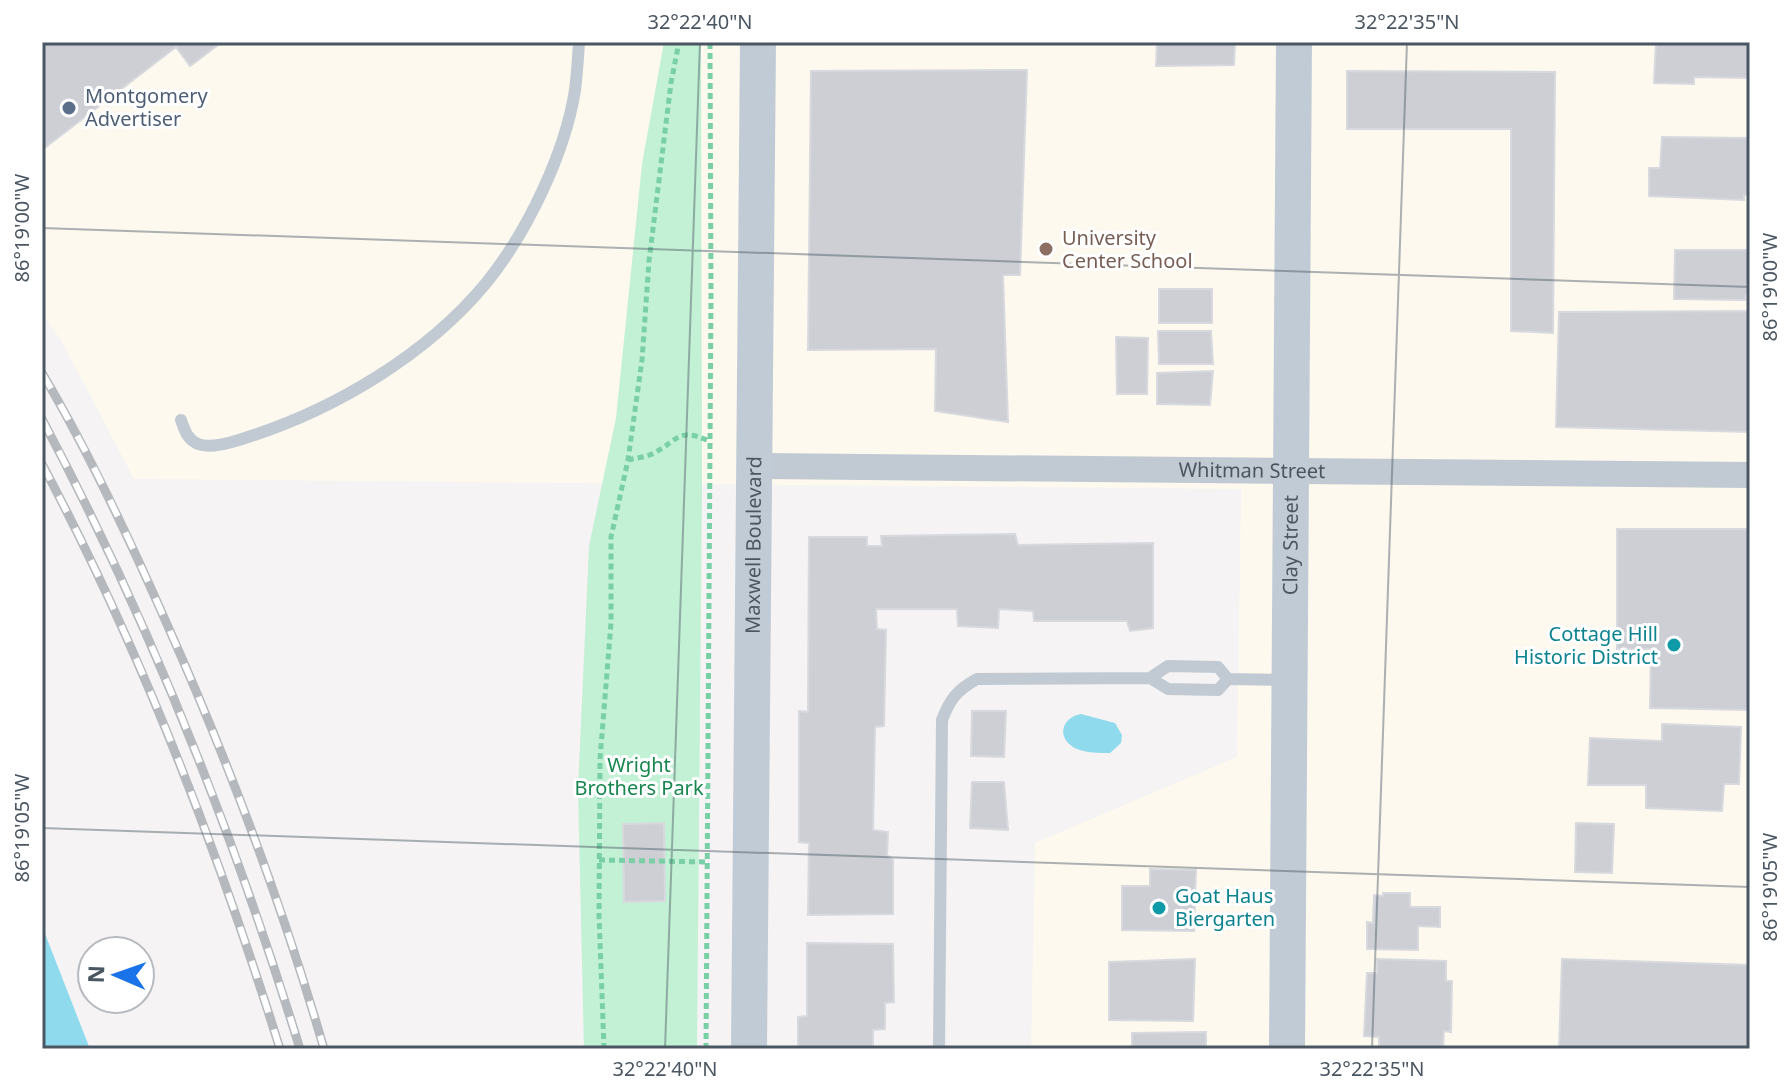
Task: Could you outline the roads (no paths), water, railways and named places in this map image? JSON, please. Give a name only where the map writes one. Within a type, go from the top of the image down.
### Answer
[{"type":"main road","name":"Maxwell Boulevard","points":[[749,1049],[758,42]]},
{"type":"main road","name":"Clay Street","points":[[1287,1049],[1294,42]]},
{"type":"street","name":"Whitman Street","points":[[754,466],[1750,475]]},
{"type":"lane","points":[[181,420],[187,437],[200,445],[227,443],[277,428],[354,390],[403,359],[451,320],[487,282],[542,189],[560,149],[575,92],[579,42]]},
{"type":"lane","points":[[1150,678],[1168,666],[1218,667],[1228,679]]},
{"type":"lane","points":[[939,1049],[942,720],[950,700],[961,687],[977,679],[1150,678],[1168,689],[1218,690],[1228,679],[1289,680]]},
{"type":"water","points":[[1081,714],[1115,723],[1122,735],[1121,743],[1110,753],[1085,751],[1071,745],[1066,741],[1063,730],[1068,720]]},
{"type":"water","points":[[42,926],[90,1049],[42,1049]]},
{"type":"railway","points":[[42,373],[123,527],[211,727],[272,886],[324,1049]]},
{"type":"railway","points":[[42,419],[118,572],[186,728],[246,887],[300,1049]]},
{"type":"railway","points":[[42,464],[112,605],[174,750],[230,899],[280,1049]]},
{"type":"place","name":"Montgomery Advertiser","points":[[69,108]]},
{"type":"place","name":"University Center School","points":[[1046,249]]},
{"type":"place","name":"Cottage Hill Historic District","points":[[1674,645]]},
{"type":"place","name":"Goat Haus Biergarten","points":[[1159,908]]},
{"type":"park label","name":"Wright Brothers Park","points":[[639,776]]}]
